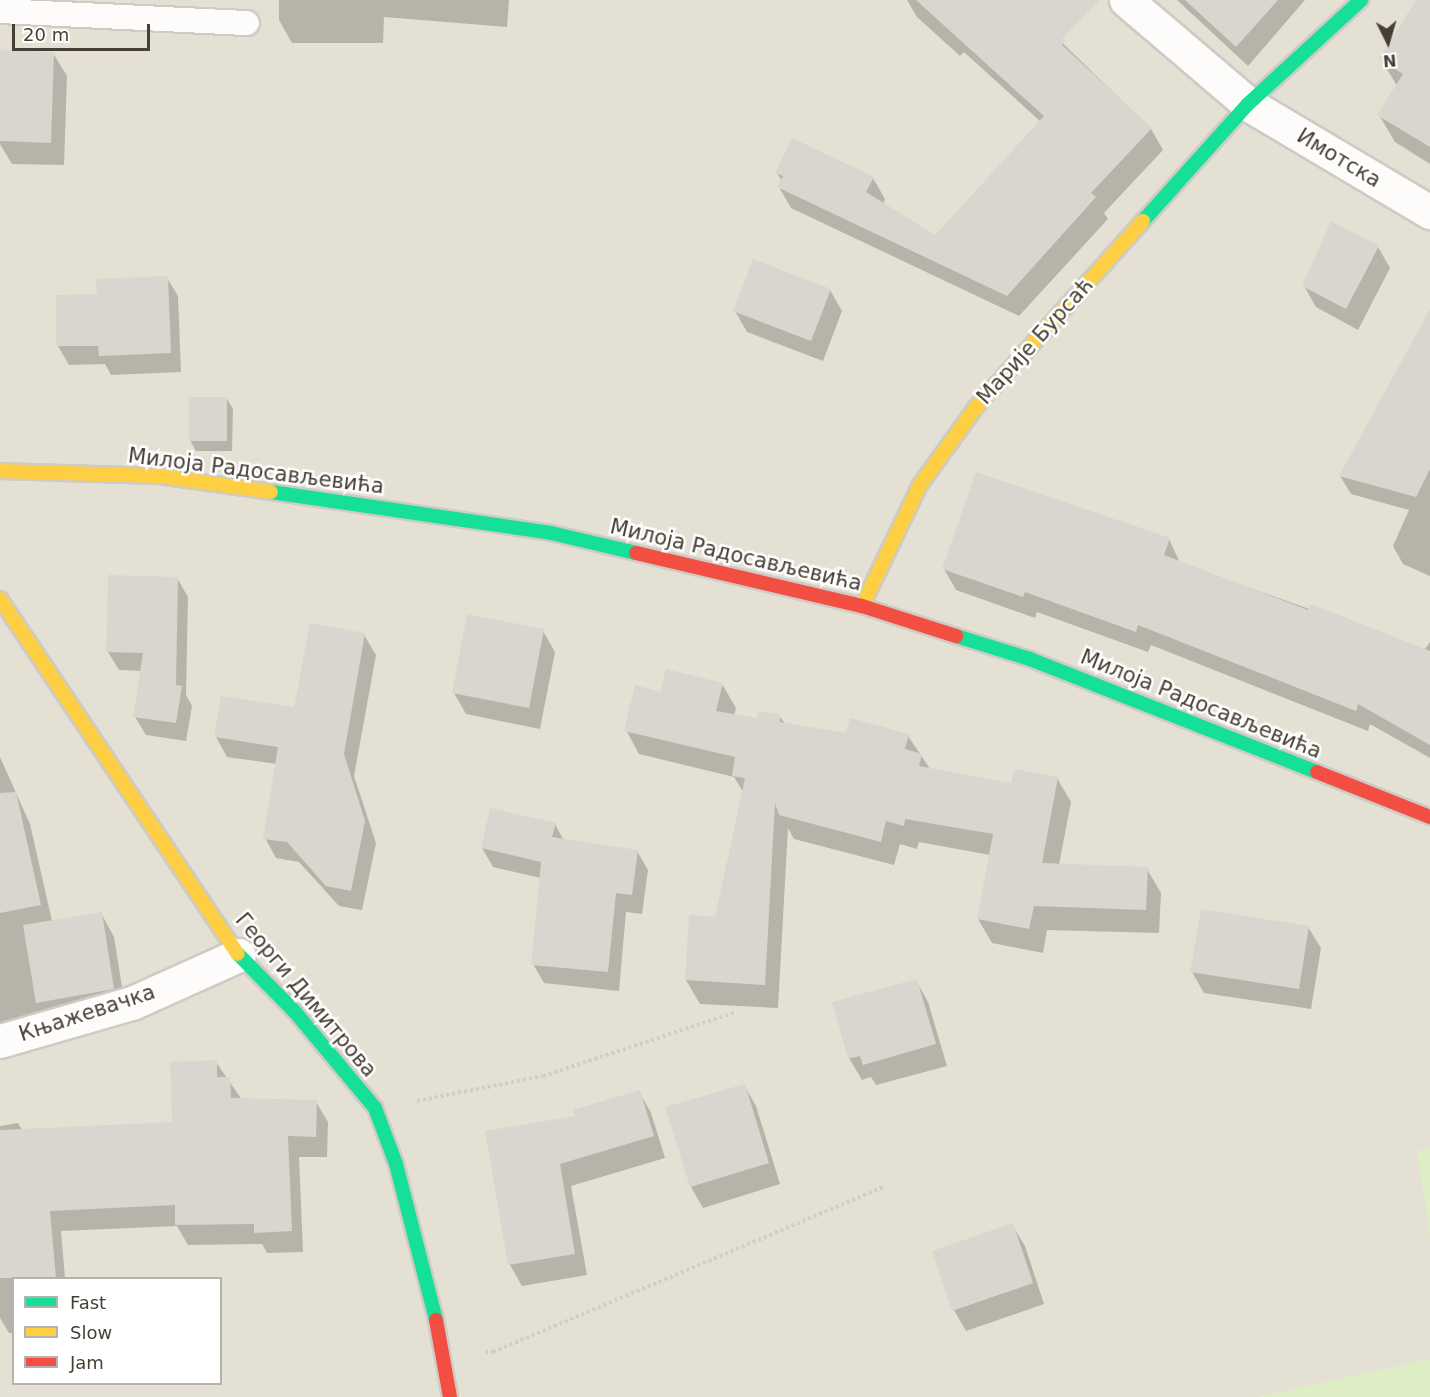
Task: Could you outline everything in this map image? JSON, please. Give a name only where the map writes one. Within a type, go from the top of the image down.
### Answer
[{"type":"street","points":[[1126,0],[1248,104]]},
{"type":"street","name":"Марије Бурсаћ","points":[[862,606],[920,485],[976,407],[1248,104],[1299,53],[1361,0]]},
{"type":"street","name":"Имотска","points":[[1248,104],[1430,212]]},
{"type":"street","name":"Милоја Радосављевића","points":[[0,471],[159,476],[551,533],[862,606],[1030,659],[1430,817]]},
{"type":"street","name":"Георги Димитрова","points":[[0,599],[239,954],[295,1011],[375,1108],[396,1164],[444,1352],[450,1397]]},
{"type":"street","name":"Књажевачка","points":[[0,1041],[132,1003],[239,954]]},
{"type":"lane","points":[[0,11],[247,23]]},
{"type":"path","points":[[375,1108],[543,1076],[734,1013]]},
{"type":"path","points":[[444,1352],[493,1352],[883,1187]]},
{"type":"shaded area","points":[[0,0],[1430,0],[1430,1359],[1260,1397],[0,1397]]},
{"type":"green space","points":[[1430,1149],[1430,1237],[1417,1151]]},
{"type":"green space","points":[[1430,1359],[1430,1397],[1260,1397]]},
{"type":"building","points":[[916,0],[1100,0],[1062,39],[1066,41],[1062,45],[1152,128],[1091,193],[1096,197],[1007,296],[777,187],[783,176],[775,173],[792,138],[874,177],[866,192],[935,235],[1044,116]]},
{"type":"building","points":[[1185,0],[1278,0],[1236,47]]},
{"type":"building","points":[[1416,0],[1430,0],[1430,147],[1377,115],[1403,74],[1379,59]]},
{"type":"building","points":[[0,50],[54,52],[51,143],[0,141]]},
{"type":"building","points":[[1331,221],[1379,246],[1346,309],[1302,286]]},
{"type":"building","points":[[753,259],[831,289],[811,341],[733,311]]},
{"type":"building","points":[[168,276],[171,353],[99,356],[98,346],[56,346],[56,295],[97,294],[96,279]]},
{"type":"building","points":[[1430,309],[1430,469],[1416,497],[1339,476]]},
{"type":"building","points":[[189,397],[227,397],[227,441],[189,441]]},
{"type":"building","points":[[976,472],[1170,538],[1164,555],[1308,610],[1311,604],[1430,651],[1430,745],[1358,704],[1356,711],[1138,625],[1136,632],[1025,592],[1023,597],[942,569]]},
{"type":"building","points":[[108,575],[178,577],[176,685],[182,686],[176,723],[133,717],[143,653],[106,652]]},
{"type":"building","points":[[467,614],[544,629],[529,708],[452,693]]},
{"type":"building","points":[[310,623],[365,633],[344,754],[365,821],[351,891],[326,886],[287,842],[263,839],[278,747],[214,737],[221,696],[294,707]]},
{"type":"building","points":[[666,669],[723,683],[716,711],[757,718],[759,711],[780,714],[780,722],[846,733],[850,718],[909,734],[905,749],[922,754],[919,766],[1011,783],[1014,769],[1058,777],[1042,863],[1148,867],[1146,910],[1034,906],[1029,929],[977,919],[993,834],[905,819],[904,826],[886,821],[881,842],[779,815],[775,803],[765,985],[685,980],[689,915],[715,917],[745,778],[732,776],[735,757],[624,731],[635,685],[660,692]]},
{"type":"building","points":[[16,792],[41,905],[0,913],[0,793]]},
{"type":"building","points":[[490,808],[556,823],[552,837],[638,850],[632,895],[616,893],[608,972],[531,965],[541,862],[481,848]]},
{"type":"building","points":[[1201,909],[1309,926],[1299,989],[1190,972]]},
{"type":"building","points":[[102,912],[114,989],[36,1003],[23,925]]},
{"type":"building","points":[[917,979],[936,1044],[863,1065],[860,1056],[848,1059],[832,1002]]},
{"type":"building","points":[[217,1060],[217,1077],[230,1077],[231,1098],[317,1100],[316,1137],[288,1136],[292,1231],[254,1233],[254,1224],[175,1225],[175,1205],[50,1211],[56,1277],[0,1278],[0,1130],[172,1122],[170,1062]]},
{"type":"building","points":[[745,1084],[769,1163],[690,1187],[665,1107]]},
{"type":"building","points":[[640,1090],[654,1136],[560,1164],[575,1254],[508,1265],[485,1131],[575,1116],[573,1110]]},
{"type":"building","points":[[1013,1223],[1033,1283],[952,1311],[932,1251]]},
{"type":"traffic: fast","points":[[1143,221],[1248,104],[1361,0]]},
{"type":"traffic: fast","points":[[271,492],[551,533],[636,553]]},
{"type":"traffic: fast","points":[[956,636],[1030,659],[1317,772]]},
{"type":"traffic: fast","points":[[238,954],[295,1012],[375,1108],[396,1164],[436,1320]]},
{"type":"traffic: slow","points":[[862,606],[920,485],[976,407],[1143,221]]},
{"type":"traffic: slow","points":[[0,471],[159,476],[271,492]]},
{"type":"traffic: slow","points":[[0,599],[238,954]]},
{"type":"traffic: jam","points":[[636,553],[862,606],[956,636]]},
{"type":"traffic: jam","points":[[1317,772],[1430,817]]},
{"type":"traffic: jam","points":[[436,1320],[450,1397]]}]
